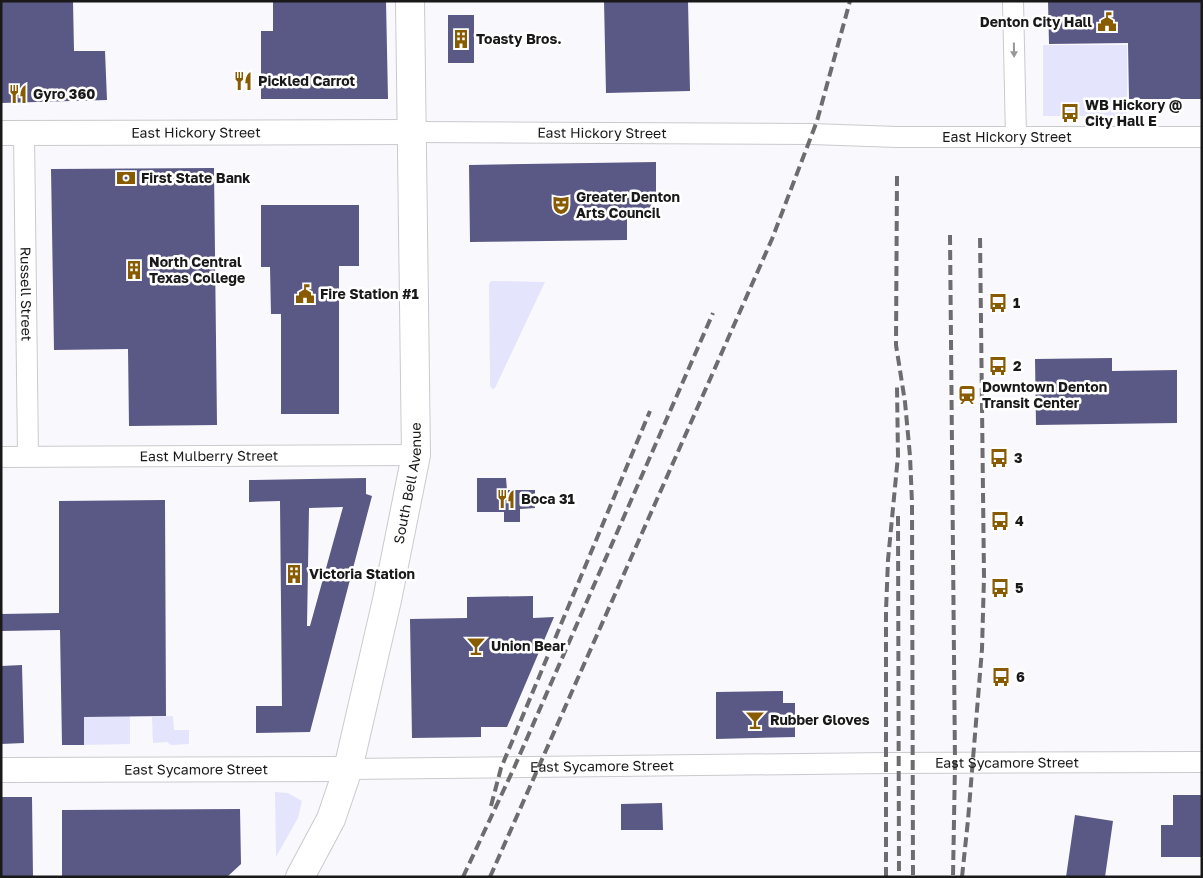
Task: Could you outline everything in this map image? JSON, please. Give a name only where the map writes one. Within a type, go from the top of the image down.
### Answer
[{"type":"main road","name":"South Bell Avenue","points":[[300,877],[331,819],[348,769],[387,600],[416,455],[410,1]]},
{"type":"street","points":[[1013,1],[1016,137]]},
{"type":"street","name":"East Hickory Street","points":[[12,133],[412,132],[802,134],[897,137],[1202,137]]},
{"type":"street","name":"Russell Street","points":[[12,133],[28,456]]},
{"type":"street","name":"East Mulberry Street","points":[[1,456],[416,455]]},
{"type":"street","name":"East Sycamore Street","points":[[1,770],[1202,762]]},
{"type":"shaded area","points":[[1043,45],[1127,45],[1127,116],[1043,116]]},
{"type":"shaded area","points":[[491,281],[545,282],[495,388],[492,389],[490,385],[489,284]]},
{"type":"shaded area","points":[[130,716],[130,744],[84,745],[84,717]]},
{"type":"shaded area","points":[[173,716],[174,730],[189,730],[189,744],[153,743],[152,717]]},
{"type":"shaded area","points":[[275,792],[288,793],[302,801],[298,818],[276,857]]},
{"type":"building","points":[[1,1],[73,1],[74,51],[105,51],[107,100],[1,103]]},
{"type":"building","points":[[273,1],[386,1],[388,99],[261,99],[261,31],[273,31]]},
{"type":"building","points":[[604,1],[688,1],[690,91],[606,93]]},
{"type":"building","points":[[1048,1],[1202,1],[1202,99],[1129,99],[1128,43],[1049,44]]},
{"type":"building","name":"Toasty Bros.","points":[[448,15],[474,15],[474,63],[448,63]]},
{"type":"building","name":"Greater Denton Arts Council","points":[[656,162],[656,195],[646,215],[627,216],[627,240],[470,242],[469,165]]},
{"type":"building","name":"North Central Texas College","points":[[214,168],[217,425],[129,426],[128,349],[54,350],[51,169]]},
{"type":"building","name":"Fire Station #1","points":[[261,205],[359,205],[359,266],[339,266],[339,414],[281,414],[281,314],[271,314],[270,267],[261,267]]},
{"type":"building","points":[[1112,358],[1112,371],[1177,370],[1177,423],[1036,425],[1035,359]]},
{"type":"building","name":"Victoria Station","points":[[366,478],[366,494],[372,496],[310,732],[256,733],[256,706],[282,706],[280,501],[249,502],[249,480]],"holes":[[[343,507],[310,626],[307,626],[309,508]]]},
{"type":"building","name":"Boca 31","points":[[477,478],[506,478],[507,490],[535,490],[535,508],[520,509],[520,522],[504,522],[504,512],[477,512]]},
{"type":"building","points":[[165,500],[166,716],[84,717],[84,745],[62,745],[60,630],[1,631],[1,614],[59,613],[59,501]]},
{"type":"building","name":"Union Bear","points":[[533,596],[533,618],[554,617],[507,727],[481,727],[481,737],[412,738],[410,619],[467,618],[467,597]]},
{"type":"building","points":[[22,665],[24,743],[1,744],[1,666]]},
{"type":"building","name":"Rubber Gloves","points":[[783,691],[783,703],[795,703],[795,737],[716,739],[716,692]]},
{"type":"building","points":[[1173,795],[1202,795],[1202,857],[1161,857],[1161,825],[1173,825]]},
{"type":"building","points":[[1,797],[32,797],[33,877],[1,877]]},
{"type":"building","points":[[662,803],[663,830],[621,830],[621,804]]},
{"type":"building","points":[[240,809],[241,864],[227,877],[62,877],[62,810]]},
{"type":"building","points":[[1075,815],[1113,821],[1105,877],[1066,877]]},
{"type":"railway","points":[[490,877],[772,239],[817,121],[850,1]]},
{"type":"railway","points":[[897,176],[896,345],[905,402],[912,503],[913,877]]},
{"type":"railway","points":[[950,235],[955,763],[953,877]]},
{"type":"railway","points":[[962,877],[982,649],[984,577],[980,235]]},
{"type":"railway","points":[[463,877],[514,768],[713,313]]},
{"type":"railway","points":[[886,877],[886,611],[888,560],[898,456],[897,387]]},
{"type":"railway","points":[[491,806],[501,768],[650,411]]},
{"type":"railway","points":[[898,516],[899,877]]},
{"type":"place","name":"Denton City Hall","points":[[1107,22]]},
{"type":"place","name":"Toasty Bros.","points":[[461,39]]},
{"type":"place","name":"Pickled Carrot","points":[[243,81]]},
{"type":"place","name":"Gyro 360","points":[[18,94]]},
{"type":"place","name":"WB Hickory @ City Hall E","points":[[1070,113]]},
{"type":"place","name":"First State Bank","points":[[126,178]]},
{"type":"place","name":"Greater Denton Arts Council","points":[[561,205]]},
{"type":"place","name":"North Central Texas College","points":[[134,270]]},
{"type":"place","name":"Fire Station #1","points":[[305,294]]},
{"type":"place","name":"1","points":[[998,303]]},
{"type":"place","name":"2","points":[[998,366]]},
{"type":"place","name":"Downtown Denton Transit Center","points":[[967,395]]},
{"type":"place","name":"3","points":[[999,458]]},
{"type":"place","name":"Boca 31","points":[[506,499]]},
{"type":"place","name":"4","points":[[1000,521]]},
{"type":"place","name":"Victoria Station","points":[[294,574]]},
{"type":"place","name":"5","points":[[1000,588]]},
{"type":"place","name":"Union Bear","points":[[476,646]]},
{"type":"place","name":"6","points":[[1001,677]]},
{"type":"place","name":"Rubber Gloves","points":[[755,720]]}]
